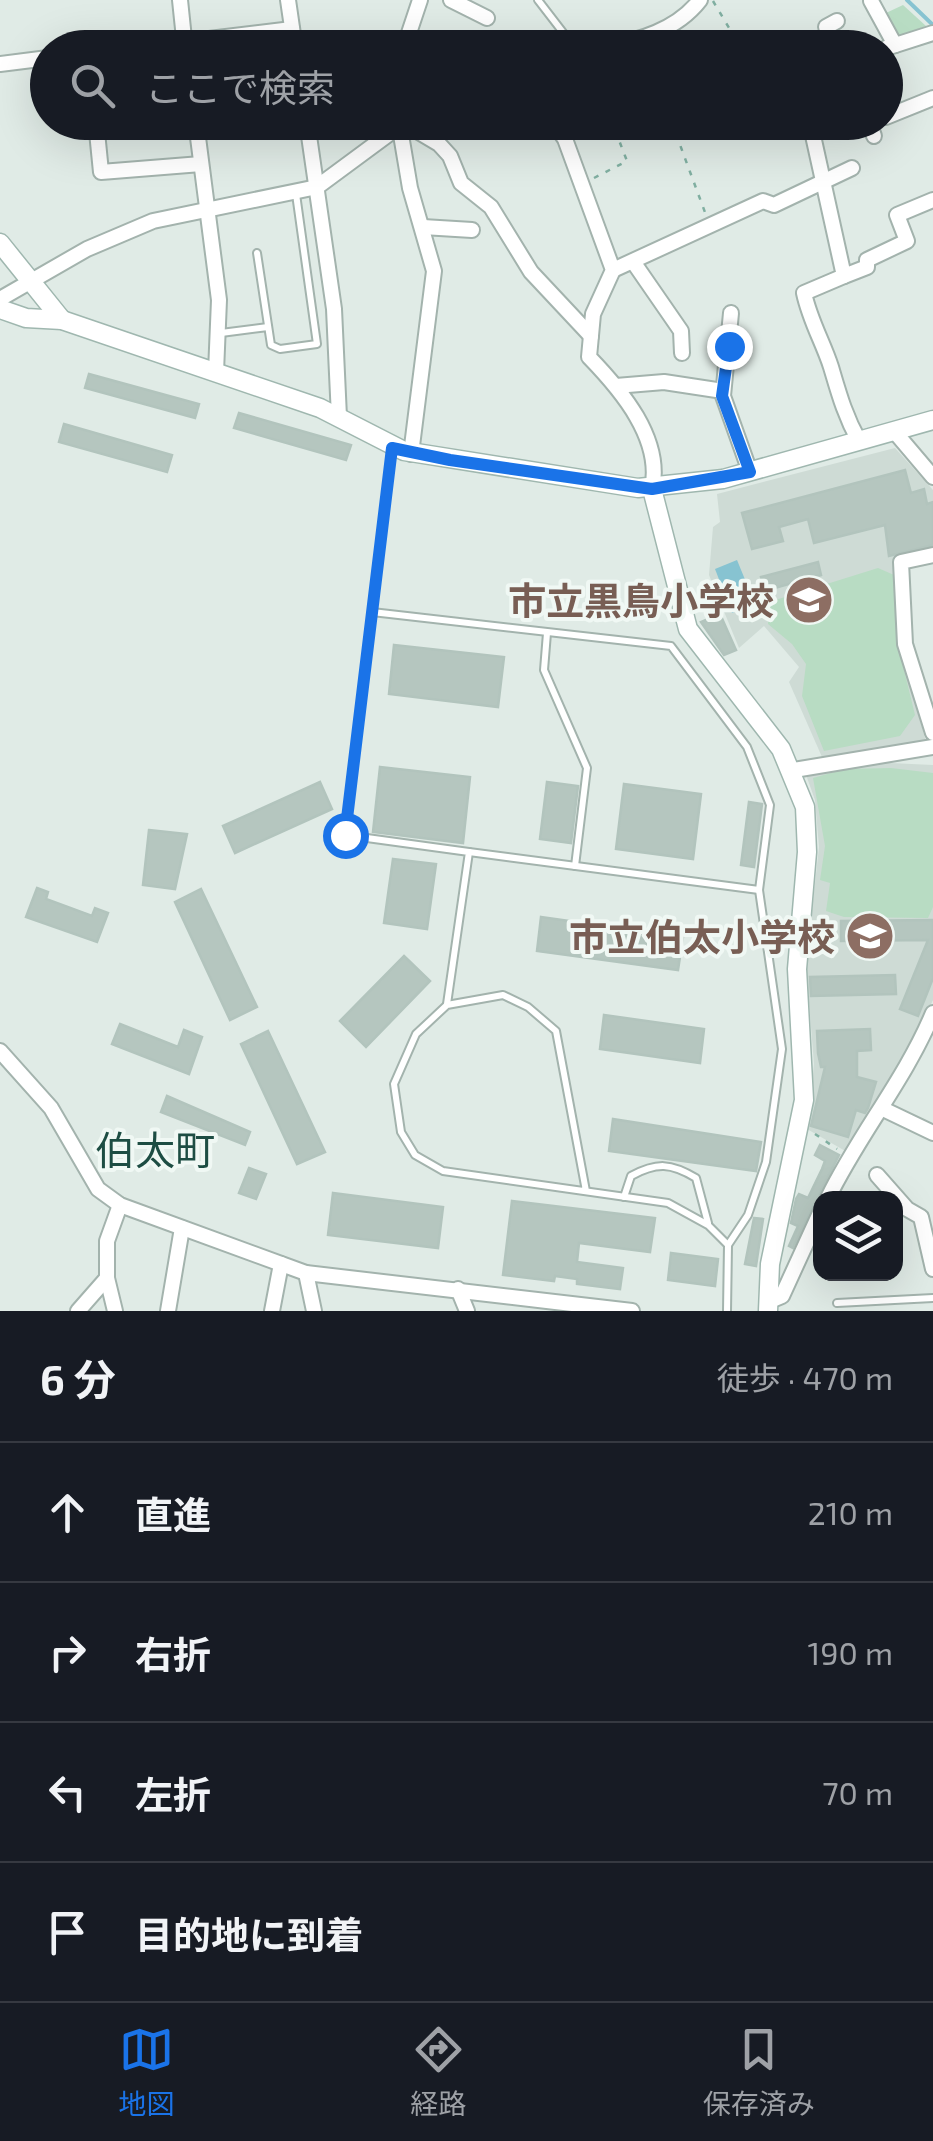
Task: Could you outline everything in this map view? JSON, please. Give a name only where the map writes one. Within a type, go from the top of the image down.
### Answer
[{"type":"street","points":[[180,0],[183,30]]},
{"type":"street","points":[[288,0],[292,30]]},
{"type":"street","points":[[410,30],[420,0]]},
{"type":"street","points":[[451,0],[487,18]]},
{"type":"street","points":[[663,30],[685,19],[700,0]]},
{"type":"street","points":[[828,30],[826,26],[837,21]]},
{"type":"street","points":[[903,42],[933,33]]},
{"type":"street","points":[[0,64],[30,60]]},
{"type":"street","points":[[903,110],[933,98]]},
{"type":"street","points":[[98,140],[102,172],[202,164]]},
{"type":"street","points":[[199,140],[221,333],[216,372]]},
{"type":"street","points":[[310,140],[334,309],[340,417]]},
{"type":"street","points":[[0,299],[88,249],[152,220],[317,188],[380,140]]},
{"type":"street","points":[[402,451],[434,271],[410,188],[403,140]]},
{"type":"street","points":[[432,140],[450,156],[461,183],[491,208],[531,272],[591,336]]},
{"type":"street","points":[[565,140],[612,270],[592,314],[589,357],[616,386],[637,418],[650,452],[655,476],[652,489],[688,629],[709,661],[771,733],[794,770],[807,834],[797,942],[804,1082],[800,1128],[770,1264],[769,1306]]},
{"type":"street","points":[[814,140],[844,276]]},
{"type":"street","points":[[612,270],[634,264],[763,202],[774,205],[852,168]]},
{"type":"street","points":[[859,441],[837,397],[836,363],[810,323],[804,293],[844,276],[906,240],[897,214],[933,200]]},
{"type":"street","points":[[423,227],[461,225]]},
{"type":"street","points":[[0,243],[62,320]]},
{"type":"street","points":[[634,264],[682,331],[682,353]]},
{"type":"street","points":[[0,309],[26,318],[62,320],[216,372],[340,417],[402,451],[652,489],[750,472],[933,420]]},
{"type":"street","points":[[731,313],[735,346],[723,391],[750,472]]},
{"type":"street","points":[[616,386],[664,382],[723,391]]},
{"type":"street","points":[[894,431],[933,478]]},
{"type":"street","points":[[933,555],[901,562],[905,644],[933,733]]},
{"type":"street","points":[[794,770],[933,747]]},
{"type":"street","points":[[831,1191],[848,1156],[883,1110],[933,1013]]},
{"type":"street","points":[[0,1051],[51,1108],[98,1189],[120,1205],[306,1273],[632,1311]]},
{"type":"street","points":[[883,1110],[933,1133]]},
{"type":"street","points":[[878,1174],[908,1209],[921,1217],[932,1264]]},
{"type":"street","points":[[115,1311],[107,1278],[107,1241],[120,1205]]},
{"type":"street","points":[[168,1311],[182,1228]]},
{"type":"street","points":[[769,1306],[782,1296],[813,1229]]},
{"type":"street","points":[[272,1311],[281,1264]]},
{"type":"street","points":[[306,1273],[314,1311]]},
{"type":"street","points":[[78,1311],[107,1278]]},
{"type":"street","points":[[458,1289],[467,1311]]},
{"type":"lane","points":[[538,0],[561,30]]},
{"type":"lane","points":[[257,253],[271,345],[280,349],[317,344],[296,194]]},
{"type":"lane","points":[[221,333],[268,327]]},
{"type":"lane","points":[[402,451],[372,612],[345,835],[759,890]]},
{"type":"lane","points":[[372,612],[661,643],[677,652],[747,748],[768,790],[759,890],[782,1049],[766,1162],[748,1215],[728,1245],[727,1311]]},
{"type":"lane","points":[[547,633],[544,670],[587,768],[575,866]]},
{"type":"lane","points":[[447,1004],[469,852]]},
{"type":"lane","points":[[586,1191],[556,1030],[528,1007],[503,995],[447,1004],[416,1034],[394,1084],[401,1132],[415,1156],[443,1171],[668,1204],[708,1224],[728,1245]]},
{"type":"lane","points":[[624,1197],[632,1176],[654,1164],[676,1166],[696,1178],[708,1224]]},
{"type":"lane","points":[[838,1302],[933,1298]]},
{"type":"path","points":[[712,0],[730,30]]},
{"type":"path","points":[[579,184],[626,161],[618,140]]},
{"type":"path","points":[[678,140],[711,226]]},
{"type":"path","points":[[800,1128],[848,1156]]},
{"type":"shaded area","name":"市立黒鳥小学校","points":[[895,448],[933,490],[933,551],[898,559],[899,641],[926,742],[822,757],[789,682],[799,667],[764,626],[739,648],[709,575],[713,527],[720,522],[717,494]]},
{"type":"shaded area","name":"市立伯太小学校","points":[[869,762],[933,765],[933,1000],[901,1068],[847,1152],[807,1129],[814,1064],[806,965],[819,847],[815,800],[805,772]]},
{"type":"green space","points":[[903,5],[926,26],[903,35],[903,30],[895,30],[885,18],[886,13]]},
{"type":"green space","points":[[878,568],[894,575],[897,641],[915,715],[900,736],[824,751],[802,696],[806,664],[792,644],[768,624],[769,602]]},
{"type":"green space","points":[[891,768],[933,773],[933,907],[928,918],[844,917],[826,911],[830,883],[820,880],[825,846],[813,778],[845,769]]},
{"type":"water","points":[[737,560],[755,604],[732,613],[715,569]]},
{"type":"building","points":[[89,374],[199,404],[195,418],[85,388]]},
{"type":"building","points":[[239,413],[351,445],[346,460],[234,428]]},
{"type":"building","points":[[64,424],[172,455],[167,472],[59,442]]},
{"type":"building","points":[[905,470],[911,493],[924,489],[927,504],[933,502],[933,545],[889,556],[885,525],[814,543],[808,519],[779,527],[783,541],[752,549],[742,513]]},
{"type":"building","points":[[818,562],[821,575],[764,591],[761,577]]},
{"type":"building","points":[[720,614],[736,650],[724,655],[701,622]]},
{"type":"building","points":[[394,645],[504,657],[498,707],[389,694]]},
{"type":"building","points":[[380,767],[470,777],[463,843],[373,832]]},
{"type":"building","points":[[320,782],[332,809],[235,853],[223,826]]},
{"type":"building","points":[[547,782],[578,786],[571,843],[540,839]]},
{"type":"building","points":[[624,784],[701,794],[693,859],[616,849]]},
{"type":"building","points":[[749,802],[762,804],[754,867],[741,865]]},
{"type":"building","points":[[149,830],[187,834],[175,889],[143,885]]},
{"type":"building","points":[[393,859],[436,864],[427,929],[384,923]]},
{"type":"building","points":[[37,888],[48,892],[46,899],[92,916],[95,908],[108,913],[97,942],[26,917]]},
{"type":"building","points":[[201,889],[257,1007],[230,1020],[175,902]]},
{"type":"building","points":[[541,917],[683,937],[678,970],[537,951]]},
{"type":"building","points":[[933,920],[933,978],[918,1016],[900,1009],[928,940],[841,941],[841,921]]},
{"type":"building","points":[[404,956],[430,981],[366,1047],[340,1021]]},
{"type":"building","points":[[895,975],[896,994],[811,996],[810,977]]},
{"type":"building","points":[[604,1015],[704,1029],[700,1063],[600,1049]]},
{"type":"building","points":[[120,1024],[178,1047],[184,1030],[202,1037],[189,1074],[112,1044]]},
{"type":"building","points":[[870,1029],[871,1050],[857,1051],[857,1077],[876,1082],[865,1113],[856,1110],[848,1137],[811,1126],[825,1067],[821,1067],[817,1031]]},
{"type":"building","points":[[268,1031],[325,1152],[297,1164],[241,1044]]},
{"type":"building","points":[[167,1096],[250,1132],[245,1145],[161,1112]]},
{"type":"building","points":[[613,1119],[761,1142],[756,1171],[609,1151]]},
{"type":"building","points":[[820,1145],[839,1155],[821,1191],[813,1191],[813,1208],[793,1248],[789,1246],[798,1226],[791,1223],[796,1199],[799,1194],[808,1198],[825,1161],[815,1155]]},
{"type":"building","points":[[249,1168],[266,1174],[256,1199],[239,1193]]},
{"type":"building","points":[[333,1193],[443,1207],[438,1248],[328,1235]]},
{"type":"building","points":[[512,1201],[655,1218],[650,1252],[579,1243],[577,1262],[623,1268],[620,1289],[577,1284],[577,1279],[555,1276],[554,1281],[503,1275]]},
{"type":"building","points":[[754,1218],[763,1219],[756,1266],[745,1264]]},
{"type":"building","points":[[671,1253],[718,1259],[715,1286],[668,1280]]},
{"type":"waterway","points":[[907,0],[933,25]]},
{"type":"place","name":"市立黒鳥小学校","points":[[809,600]]},
{"type":"place","name":"市立伯太小学校","points":[[870,936]]},
{"type":"district","name":"伯太町","points":[[155,1149]]},
{"type":"route","points":[[345,835],[392,448],[652,489],[722,480],[750,472],[722,396],[729,346]]}]
